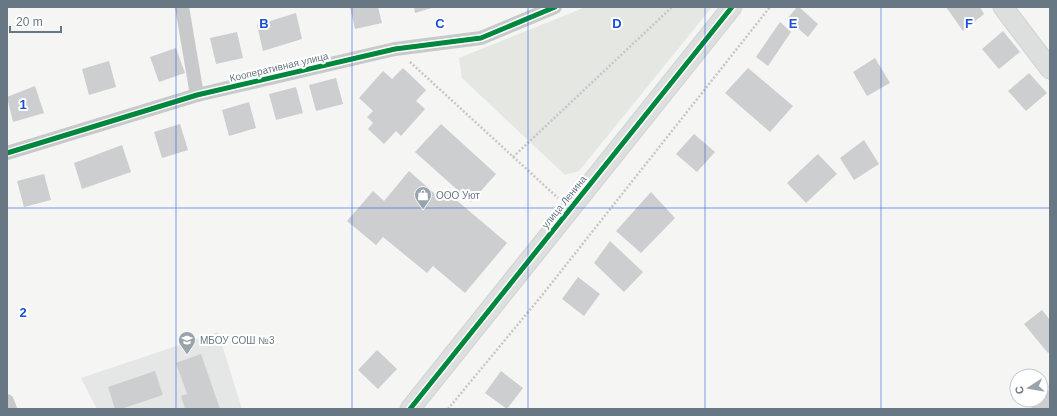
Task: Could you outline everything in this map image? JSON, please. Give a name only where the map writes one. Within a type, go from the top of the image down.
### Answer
[{"type":"street","points":[[182,7],[197,95]]},
{"type":"street","name":"Кооперативная улица","points":[[7,153],[197,95],[395,49],[481,38],[555,7]]},
{"type":"street","name":"улица Ленина","points":[[410,409],[732,7]]},
{"type":"street","points":[[1003,7],[1050,69]]},
{"type":"street","points":[[7,401],[10,409]]},
{"type":"path","points":[[513,157],[672,7]]},
{"type":"path","points":[[448,409],[543,294],[770,7]]},
{"type":"path","points":[[395,49],[570,209]]},
{"type":"shaded area","points":[[586,7],[712,7],[579,171],[565,175],[462,78],[459,58]]},
{"type":"shaded area","name":"МБОУ СОШ №3","points":[[218,332],[242,409],[97,409],[81,378]]},
{"type":"building","points":[[350,7],[378,7],[382,23],[355,29]]},
{"type":"building","points":[[414,7],[435,7],[415,13]]},
{"type":"building","points":[[797,7],[799,7],[818,24],[808,37],[787,19]]},
{"type":"building","points":[[946,7],[980,7],[984,14],[963,31]]},
{"type":"building","points":[[296,13],[302,39],[263,51],[257,25]]},
{"type":"building","points":[[780,22],[791,32],[768,66],[756,57]]},
{"type":"building","points":[[1003,31],[1020,52],[999,69],[982,49]]},
{"type":"building","points":[[237,32],[243,58],[216,64],[210,38]]},
{"type":"building","points":[[176,48],[185,73],[159,82],[150,57]]},
{"type":"building","points":[[875,58],[890,83],[867,96],[853,72]]},
{"type":"building","points":[[109,61],[116,87],[89,95],[82,69]]},
{"type":"building","points":[[403,68],[426,90],[416,101],[425,109],[401,136],[396,131],[384,144],[368,129],[373,123],[367,117],[373,111],[359,98],[383,71],[392,79]]},
{"type":"building","points":[[748,68],[793,106],[770,132],[725,93]]},
{"type":"building","points":[[1029,73],[1047,93],[1026,111],[1008,91]]},
{"type":"building","points":[[336,78],[343,104],[316,111],[309,85]]},
{"type":"building","points":[[35,86],[44,113],[13,122],[7,97]]},
{"type":"building","points":[[296,87],[303,113],[276,120],[269,94]]},
{"type":"building","points":[[249,102],[256,128],[229,136],[222,110]]},
{"type":"building","points":[[180,124],[188,150],[162,158],[154,132]]},
{"type":"building","points":[[441,124],[496,174],[471,202],[415,152]]},
{"type":"building","points":[[694,134],[715,152],[697,172],[676,154]]},
{"type":"building","points":[[864,140],[879,164],[854,180],[840,158]]},
{"type":"building","points":[[122,145],[131,172],[82,189],[74,163]]},
{"type":"building","points":[[818,154],[837,174],[806,203],[787,183]]},
{"type":"building","points":[[409,171],[442,200],[448,193],[507,243],[465,293],[433,266],[427,273],[383,237],[376,245],[347,221],[373,191],[384,201]]},
{"type":"building","points":[[44,174],[51,200],[24,207],[17,181]]},
{"type":"building","points":[[651,192],[675,218],[641,253],[616,231]]},
{"type":"building","points":[[610,241],[643,272],[624,292],[594,263]]},
{"type":"building","points":[[578,277],[600,294],[584,316],[562,299]]},
{"type":"building","points":[[1042,310],[1050,320],[1050,351],[1048,353],[1024,324]]},
{"type":"building","points":[[377,350],[397,369],[378,389],[358,370]]},
{"type":"building","points":[[201,354],[220,409],[185,409],[181,396],[187,394],[176,363]]},
{"type":"building","points":[[155,371],[163,395],[121,409],[115,409],[108,387]]},
{"type":"building","points":[[501,371],[523,388],[507,409],[485,393]]},
{"type":"building","points":[[1049,390],[1050,409],[1030,409],[1049,408]]},
{"type":"cycle path","points":[[7,153],[197,95],[395,49],[481,38],[555,7]]},
{"type":"cycle path","points":[[410,409],[732,7]]},
{"type":"place","name":"ООО Уют","points":[[423,210]]},
{"type":"place","name":"МБОУ СОШ №3","points":[[187,355]]}]
